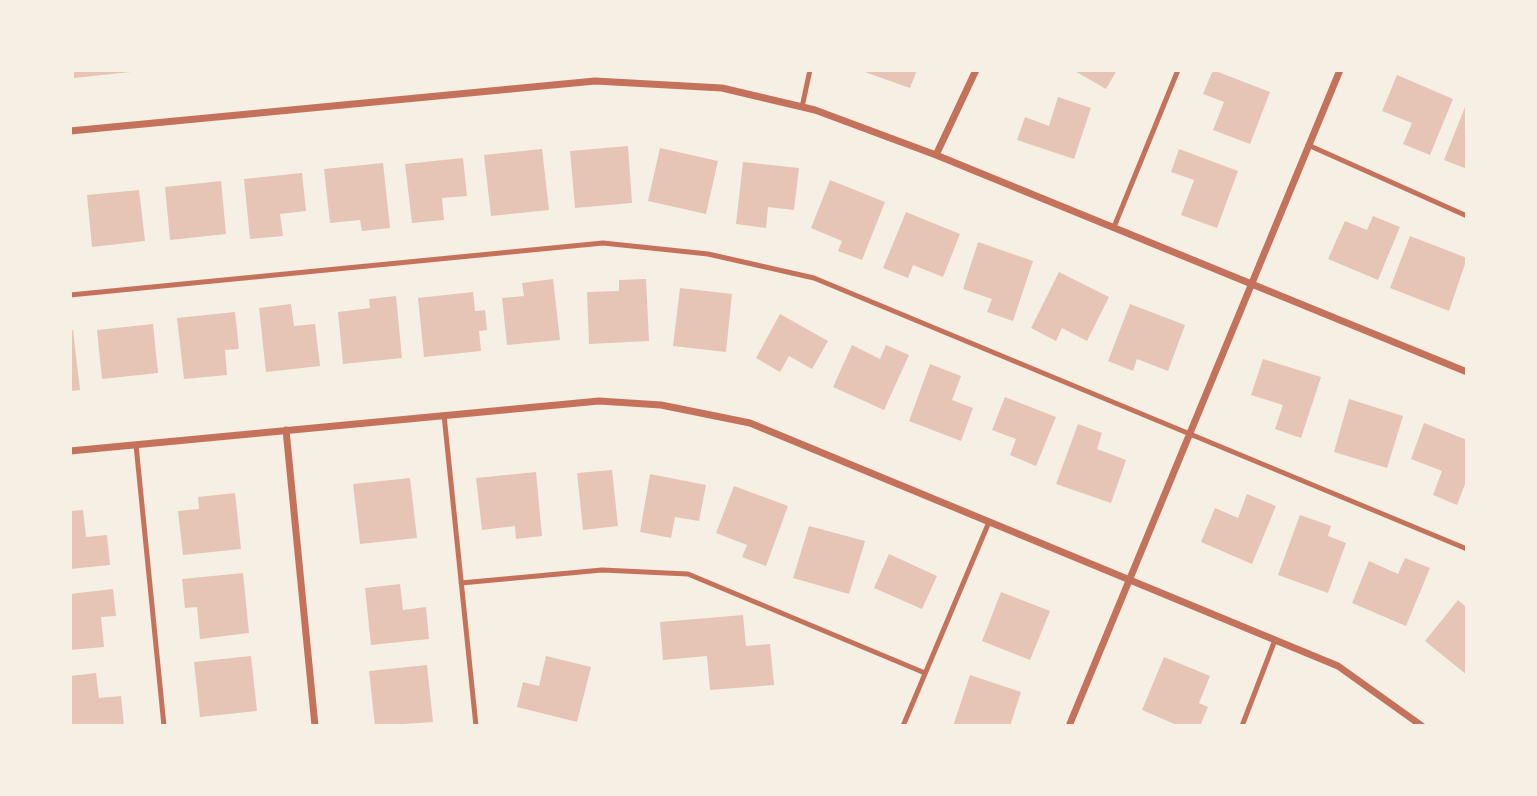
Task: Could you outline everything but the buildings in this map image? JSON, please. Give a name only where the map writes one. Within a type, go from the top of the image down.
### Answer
[{"type":"street","points":[[936,155],[976,70]]},
{"type":"street","points":[[1069,726],[1340,70]]},
{"type":"street","points":[[70,131],[595,80],[722,88],[802,107],[936,155],[1467,372]]},
{"type":"street","points":[[70,451],[599,401],[661,405],[750,424],[1338,666],[1422,726]]},
{"type":"street","points":[[286,430],[315,726]]},
{"type":"lane","points":[[802,107],[810,70]]},
{"type":"lane","points":[[1114,227],[1178,70]]},
{"type":"lane","points":[[1308,145],[1467,216]]},
{"type":"lane","points":[[70,295],[603,243],[708,254],[814,278],[1467,549]]},
{"type":"lane","points":[[444,415],[476,726]]},
{"type":"lane","points":[[136,445],[164,726]]},
{"type":"lane","points":[[902,726],[989,522]]},
{"type":"lane","points":[[461,583],[602,570],[688,574],[925,673]]},
{"type":"lane","points":[[1242,726],[1275,640]]}]
